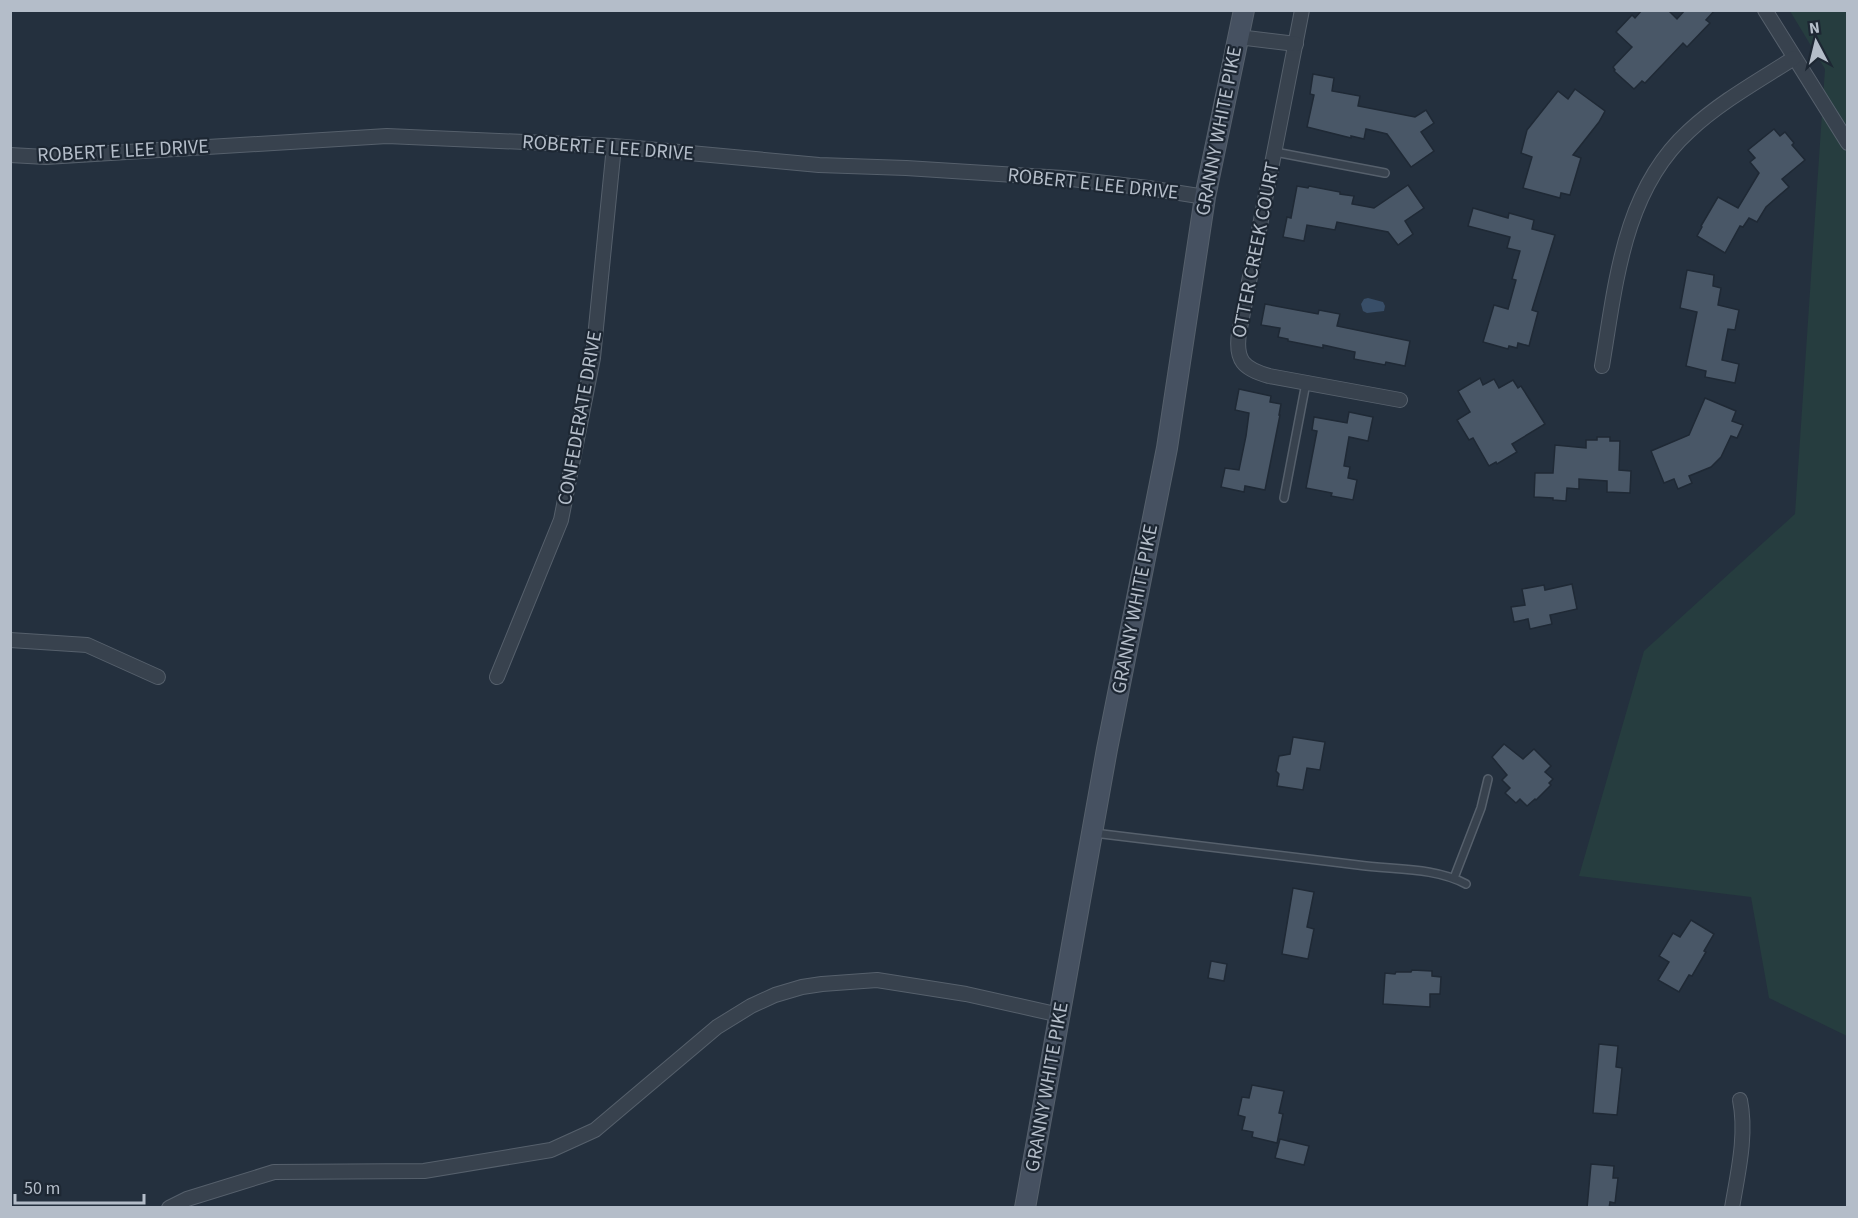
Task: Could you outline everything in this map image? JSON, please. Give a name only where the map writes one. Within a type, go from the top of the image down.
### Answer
[{"type":"main road","name":"GRANNY WHITE PIKE","points":[[1025,1208],[1092,832],[1167,448],[1204,197],[1244,10]]},
{"type":"street","name":"OTTER CREEK COURT","points":[[1302,10],[1239,333],[1239,354],[1243,363],[1258,373],[1400,400]]},
{"type":"street","points":[[1765,10],[1848,142]]},
{"type":"street","points":[[1238,37],[1296,44]]},
{"type":"street","points":[[1602,366],[1624,243],[1636,209],[1655,171],[1680,140],[1701,120],[1794,58]]},
{"type":"street","name":"ROBERT E LEE DRIVE","points":[[10,156],[56,156],[387,136],[614,146],[819,165],[906,168],[1079,180],[1204,197]]},
{"type":"street","name":"CONFEDERATE DRIVE","points":[[497,677],[561,520],[593,358],[614,146]]},
{"type":"street","points":[[10,640],[87,645],[158,677]]},
{"type":"street","points":[[169,1208],[187,1198],[274,1172],[424,1171],[551,1150],[595,1130],[717,1027],[751,1006],[775,995],[802,987],[877,980],[966,994],[1060,1015]]},
{"type":"street","points":[[1732,1208],[1743,1132],[1740,1100]]},
{"type":"lane","points":[[1275,152],[1385,173]]},
{"type":"lane","points":[[1284,498],[1306,383]]},
{"type":"lane","points":[[1454,878],[1482,808],[1488,778]]},
{"type":"lane","points":[[1092,832],[1376,868],[1429,872],[1454,878],[1466,884]]},
{"type":"green space","points":[[1790,11],[1847,11],[1847,1036],[1769,998],[1751,897],[1579,876],[1644,651],[1795,514],[1825,69]]},
{"type":"water","points":[[1364,299],[1383,302],[1384,311],[1367,313],[1363,311],[1361,304]]},
{"type":"building","points":[[1642,10],[1668,10],[1677,19],[1685,10],[1715,10],[1706,20],[1710,23],[1687,47],[1683,43],[1645,83],[1642,81],[1634,89],[1614,71],[1613,67],[1632,47],[1616,32],[1632,15],[1635,18]]},
{"type":"building","points":[[1313,74],[1334,78],[1332,91],[1360,96],[1358,106],[1415,117],[1426,110],[1434,123],[1421,132],[1434,151],[1411,167],[1387,134],[1366,129],[1364,139],[1351,136],[1351,138],[1307,127],[1314,95],[1310,94]]},
{"type":"building","points":[[1575,89],[1605,111],[1573,155],[1581,158],[1570,195],[1561,193],[1560,198],[1523,188],[1532,157],[1521,153],[1527,130],[1558,91],[1568,99]]},
{"type":"building","points":[[1774,129],[1780,136],[1785,132],[1794,143],[1792,145],[1805,160],[1782,179],[1789,187],[1766,207],[1757,222],[1749,218],[1743,227],[1740,226],[1725,253],[1697,236],[1718,197],[1738,208],[1759,173],[1750,162],[1755,158],[1748,150]]},
{"type":"building","points":[[1408,185],[1424,208],[1405,221],[1413,234],[1398,245],[1388,232],[1337,222],[1335,230],[1307,225],[1304,241],[1283,237],[1287,217],[1291,218],[1297,186],[1308,188],[1309,186],[1354,196],[1352,204],[1374,208]]},
{"type":"building","points":[[1473,208],[1508,218],[1509,213],[1534,220],[1532,229],[1555,235],[1532,310],[1538,312],[1529,346],[1518,343],[1517,348],[1509,346],[1508,349],[1483,342],[1494,305],[1508,309],[1516,280],[1512,279],[1520,251],[1507,248],[1510,237],[1468,226]]},
{"type":"building","points":[[1687,270],[1714,275],[1713,286],[1721,288],[1718,305],[1739,310],[1735,330],[1728,329],[1722,360],[1739,364],[1735,383],[1705,377],[1706,371],[1686,366],[1697,312],[1680,308]]},
{"type":"building","points":[[1265,304],[1318,314],[1319,310],[1340,314],[1337,326],[1410,341],[1405,366],[1354,359],[1355,352],[1323,345],[1323,348],[1278,337],[1280,328],[1261,325]]},
{"type":"building","points":[[1480,378],[1483,385],[1494,379],[1499,388],[1513,380],[1518,388],[1521,386],[1545,424],[1512,444],[1517,452],[1489,466],[1473,438],[1469,440],[1457,420],[1470,412],[1458,391]]},
{"type":"building","points":[[1239,389],[1271,396],[1270,402],[1281,404],[1265,490],[1245,486],[1244,492],[1221,487],[1225,468],[1239,470],[1246,436],[1249,413],[1235,410]]},
{"type":"building","points":[[1705,398],[1736,411],[1732,421],[1743,425],[1737,438],[1731,436],[1721,457],[1711,467],[1689,476],[1692,483],[1678,489],[1674,479],[1664,483],[1651,451],[1689,435]]},
{"type":"building","points":[[1349,412],[1373,417],[1368,441],[1349,437],[1344,466],[1350,467],[1348,478],[1357,480],[1353,500],[1306,488],[1317,431],[1312,430],[1314,417],[1347,423]]},
{"type":"building","points":[[1597,437],[1610,437],[1610,441],[1620,441],[1619,470],[1631,471],[1630,493],[1607,492],[1607,481],[1579,479],[1579,489],[1567,488],[1566,501],[1534,497],[1535,473],[1553,473],[1555,445],[1586,448],[1586,440],[1597,440]]},
{"type":"building","points":[[1572,584],[1577,609],[1550,615],[1552,624],[1530,629],[1528,619],[1514,622],[1511,607],[1525,605],[1522,589],[1544,585],[1545,590]]},
{"type":"building","points":[[1293,737],[1325,742],[1320,770],[1307,768],[1303,790],[1277,786],[1279,774],[1276,771],[1279,756],[1290,754]]},
{"type":"building","points":[[1504,744],[1523,759],[1534,749],[1551,766],[1545,772],[1553,779],[1549,783],[1551,785],[1527,806],[1520,799],[1516,803],[1505,793],[1510,788],[1502,780],[1507,775],[1492,757]]},
{"type":"building","points":[[1293,888],[1314,892],[1307,927],[1314,929],[1308,959],[1282,954]]},
{"type":"building","points":[[1691,920],[1714,934],[1692,976],[1689,975],[1679,992],[1658,980],[1669,962],[1659,956],[1673,933],[1680,937]]},
{"type":"building","points":[[1211,961],[1227,964],[1224,981],[1208,978]]},
{"type":"building","points":[[1412,970],[1432,971],[1432,976],[1441,977],[1440,994],[1430,994],[1430,1007],[1383,1004],[1385,973],[1395,974]]},
{"type":"building","points":[[1599,1044],[1618,1046],[1616,1067],[1622,1068],[1617,1115],[1593,1113]]},
{"type":"building","points":[[1252,1085],[1284,1091],[1279,1113],[1283,1114],[1277,1143],[1252,1137],[1253,1132],[1242,1130],[1245,1117],[1238,1115],[1242,1097],[1249,1098]]},
{"type":"building","points":[[1280,1139],[1309,1146],[1304,1165],[1275,1158]]},
{"type":"building","points":[[1591,1164],[1614,1166],[1613,1178],[1618,1178],[1615,1203],[1610,1202],[1609,1208],[1587,1208]]}]
